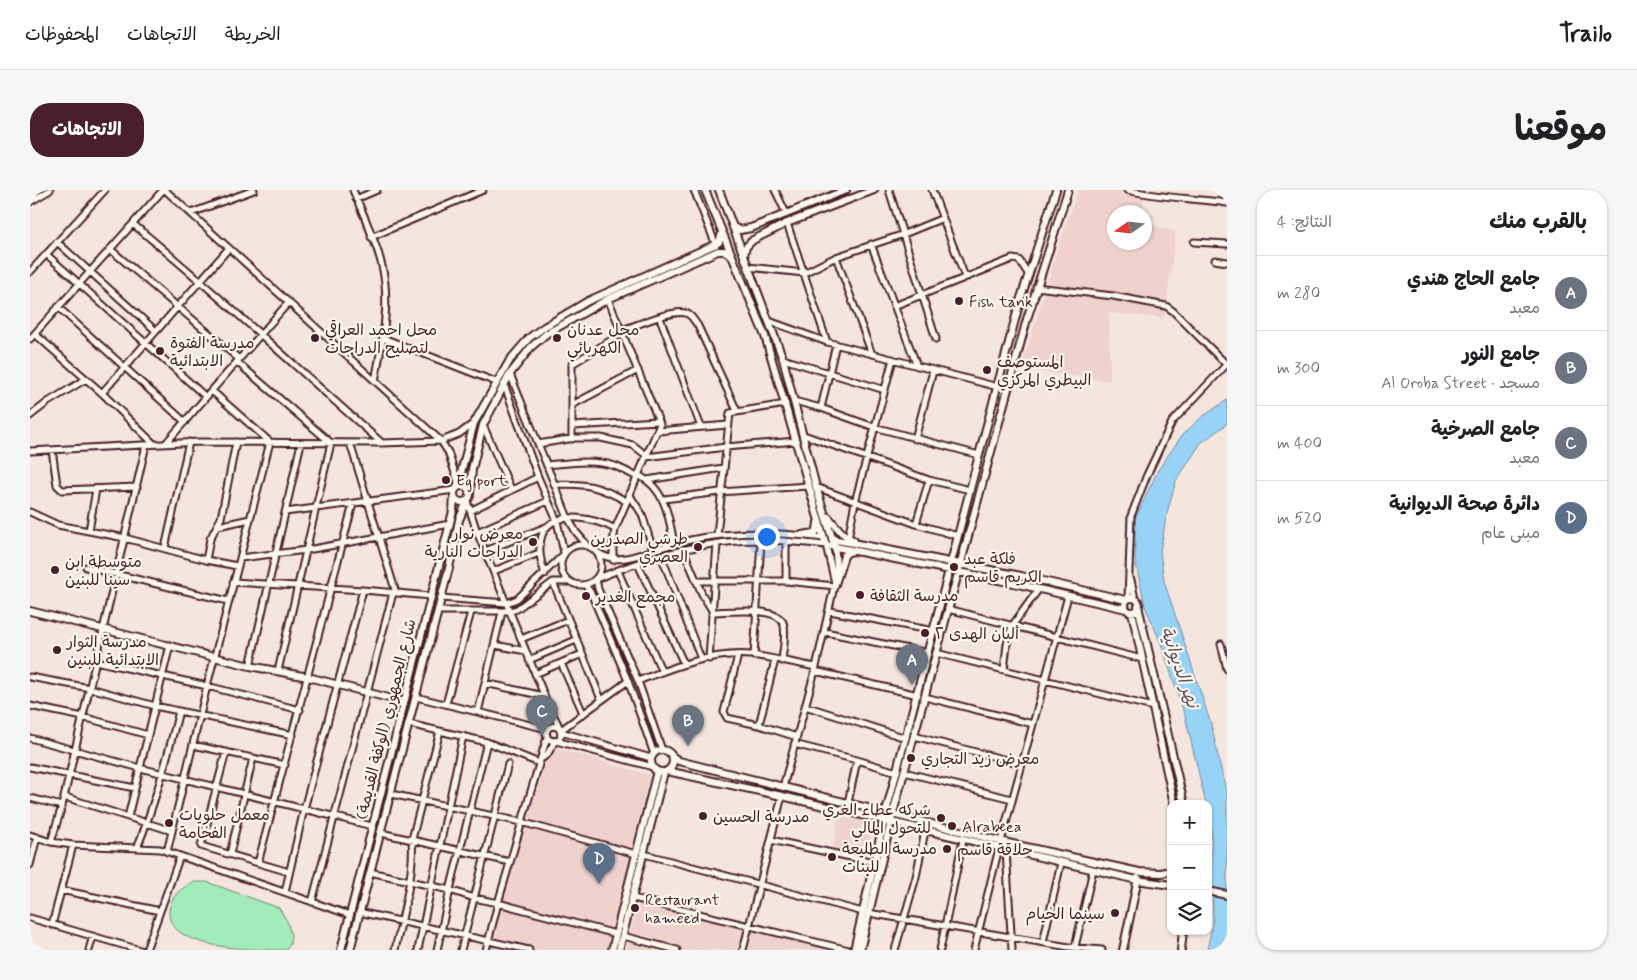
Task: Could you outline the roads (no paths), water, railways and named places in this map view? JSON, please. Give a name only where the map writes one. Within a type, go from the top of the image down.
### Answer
[{"type":"main road","points":[[705,190],[765,336],[796,441],[812,486],[830,520],[848,540]]},
{"type":"main road","points":[[719,190],[783,359],[804,435],[818,518],[825,542],[835,547],[1129,610],[1136,610],[1138,606]]},
{"type":"main road","points":[[733,227],[740,230],[751,228],[846,190]]},
{"type":"main road","points":[[744,256],[744,251],[749,242],[787,223],[874,190]]},
{"type":"main road","points":[[890,813],[897,772],[979,455],[1029,274],[1056,190]]},
{"type":"main road","points":[[860,950],[874,862],[904,772],[1036,287],[1068,190]]},
{"type":"main road","points":[[718,221],[722,214],[729,216]]},
{"type":"main road","points":[[1043,231],[1053,234]]},
{"type":"main road","points":[[723,232],[717,247],[732,256]]},
{"type":"main road","name":"شارع الجمهوري (الوكفة القديمة)","points":[[350,950],[438,611],[459,520],[468,499],[472,468],[483,425],[504,384],[524,355],[538,340],[608,298],[717,247]]},
{"type":"main road","name":"شارع الجمهوري (الوكفة القديمة)","points":[[341,950],[474,423],[496,382],[522,345],[544,326],[603,294],[717,247]]},
{"type":"main road","points":[[740,274],[746,276],[750,273],[749,268]]},
{"type":"main road","points":[[467,488],[468,499],[460,502],[457,489],[467,488]]},
{"type":"main road","points":[[822,506],[835,547]]},
{"type":"main road","points":[[802,536],[815,534],[818,518]]},
{"type":"main road","points":[[825,542],[833,539],[848,540],[862,545],[1127,600],[1135,599],[1138,606],[1153,707],[1173,800]]},
{"type":"main road","points":[[835,585],[844,556],[854,550]]},
{"type":"main road","points":[[1127,600],[1125,604],[1129,610],[1142,659],[1149,672],[1183,800]]},
{"type":"main road","points":[[30,611],[250,666],[308,677],[404,702]]},
{"type":"main road","points":[[409,682],[419,685]]},
{"type":"main road","points":[[396,732],[406,734]]},
{"type":"main road","points":[[612,950],[633,898],[644,854],[660,770],[653,756],[662,750],[668,752],[679,761],[1001,841],[1139,872],[1167,872]]},
{"type":"main road","points":[[619,950],[619,935],[636,854],[660,770],[673,764],[673,757]]},
{"type":"main road","points":[[1167,770],[1176,768]]},
{"type":"main road","points":[[660,770],[782,796],[1061,863],[1137,880],[1167,884]]},
{"type":"main road","points":[[854,950],[866,912],[887,822]]},
{"type":"main road","points":[[1123,950],[1139,872]]},
{"type":"main road","points":[[1212,892],[1227,895]]},
{"type":"main road","points":[[1181,950],[1183,935]]},
{"type":"street","points":[[30,202],[49,190]]},
{"type":"street","points":[[30,272],[105,190]]},
{"type":"street","points":[[30,339],[164,190],[441,441],[448,452],[457,489],[285,512]]},
{"type":"street","points":[[191,213],[254,190]]},
{"type":"street","points":[[353,190],[382,265],[385,288],[383,338],[375,381]]},
{"type":"street","points":[[356,198],[377,190]]},
{"type":"street","points":[[371,237],[483,190]]},
{"type":"street","points":[[694,190],[717,247]]},
{"type":"street","points":[[775,190],[786,213]]},
{"type":"street","points":[[889,190],[936,339]]},
{"type":"street","points":[[932,190],[965,277]]},
{"type":"street","points":[[1127,190],[1162,197],[1227,203]]},
{"type":"street","points":[[749,268],[804,273],[836,257],[904,234],[943,218]]},
{"type":"street","points":[[787,223],[827,342]]},
{"type":"street","points":[[133,224],[201,281],[260,336],[382,443]]},
{"type":"street","points":[[57,242],[156,331]]},
{"type":"street","points":[[1194,242],[1227,244]]},
{"type":"street","points":[[871,244],[917,366]]},
{"type":"street","points":[[102,392],[229,248]]},
{"type":"street","points":[[110,249],[331,443]]},
{"type":"street","points":[[46,254],[206,397]]},
{"type":"street","points":[[836,257],[872,354]]},
{"type":"street","points":[[894,306],[1014,259],[1018,260],[1029,274]]},
{"type":"street","points":[[1215,260],[1227,262]]},
{"type":"street","points":[[1036,287],[1113,296],[1166,306],[1227,365],[1178,415],[1163,440],[1140,491],[1131,516],[1129,536],[1130,574],[1127,600]]},
{"type":"street","points":[[608,298],[660,424],[615,529],[613,560]]},
{"type":"street","points":[[166,444],[289,302]]},
{"type":"street","points":[[58,307],[185,422]]},
{"type":"street","points":[[572,439],[572,364],[623,332],[674,312],[686,313],[698,326],[737,411]]},
{"type":"street","points":[[660,318],[702,427]]},
{"type":"street","points":[[769,322],[827,342],[998,387]]},
{"type":"street","points":[[35,334],[102,392],[154,444]]},
{"type":"street","points":[[383,338],[496,382]]},
{"type":"street","points":[[821,408],[836,344]]},
{"type":"street","points":[[783,359],[885,390]]},
{"type":"street","points":[[848,540],[855,502],[893,359]]},
{"type":"street","points":[[572,405],[638,370]]},
{"type":"street","points":[[916,438],[933,371]]},
{"type":"street","points":[[510,374],[568,518],[587,546],[597,552],[613,560],[717,535],[762,532],[802,536],[825,542]]},
{"type":"street","points":[[30,416],[48,402],[86,379]]},
{"type":"street","points":[[504,384],[538,477],[557,521],[563,554],[560,564],[562,572],[569,582]]},
{"type":"street","points":[[212,391],[270,442]]},
{"type":"street","points":[[794,401],[821,408],[874,428],[979,455]]},
{"type":"street","points":[[717,535],[720,492],[730,413],[786,404]]},
{"type":"street","points":[[572,426],[659,421]]},
{"type":"street","points":[[30,451],[189,442],[382,443],[441,441],[460,434],[474,423]]},
{"type":"street","points":[[483,425],[512,489]]},
{"type":"street","points":[[657,431],[728,425]]},
{"type":"street","points":[[804,435],[929,480],[970,490]]},
{"type":"street","points":[[538,444],[572,439],[601,438],[633,445],[646,456],[796,441]]},
{"type":"street","points":[[165,548],[189,442]]},
{"type":"street","points":[[206,560],[210,539],[218,526],[236,442]]},
{"type":"street","points":[[167,852],[206,686],[270,442]]},
{"type":"street","points":[[250,666],[301,443]]},
{"type":"street","points":[[278,671],[331,443]]},
{"type":"street","points":[[312,902],[366,692],[394,593],[350,443]]},
{"type":"street","points":[[51,842],[65,797],[146,445]]},
{"type":"street","points":[[52,450],[59,488],[137,488]]},
{"type":"street","points":[[547,465],[582,462],[599,463],[614,466],[647,480],[664,499],[674,544]]},
{"type":"street","points":[[647,480],[723,468]]},
{"type":"street","points":[[470,511],[538,477]]},
{"type":"street","points":[[916,524],[929,480]]},
{"type":"street","points":[[554,484],[583,484],[601,488],[626,501]]},
{"type":"street","points":[[664,499],[720,492],[812,486],[916,524],[958,536]]},
{"type":"street","points":[[89,531],[96,489]]},
{"type":"street","points":[[629,494],[642,514],[653,550]]},
{"type":"street","points":[[468,499],[470,511],[478,532],[544,696],[550,720],[547,737],[498,902],[486,950]]},
{"type":"street","points":[[478,532],[548,501]]},
{"type":"street","points":[[258,863],[353,504]]},
{"type":"street","points":[[30,512],[58,525],[125,538],[206,560],[237,566]]},
{"type":"street","points":[[486,551],[568,518],[593,519],[615,529]]},
{"type":"street","points":[[218,526],[250,519]]},
{"type":"street","points":[[240,558],[307,550],[450,524]]},
{"type":"street","points":[[545,574],[540,553],[541,538],[548,525]]},
{"type":"street","points":[[438,611],[502,612],[518,609],[552,582],[569,582],[585,585],[596,579],[661,555],[683,549],[717,543],[761,540],[825,542]]},
{"type":"street","points":[[754,656],[761,540]]},
{"type":"street","points":[[786,542],[786,581]]},
{"type":"street","points":[[825,542],[835,585]]},
{"type":"street","points":[[709,659],[717,543]]},
{"type":"street","points":[[441,598],[506,604],[516,599],[545,574],[563,554],[574,546],[587,546]]},
{"type":"street","points":[[783,787],[830,611],[837,564],[835,547]]},
{"type":"street","points":[[683,549],[696,581],[713,612]]},
{"type":"street","points":[[597,552],[601,564],[600,572],[596,579],[598,589],[638,681],[662,750]]},
{"type":"street","points":[[494,571],[540,553]]},
{"type":"street","points":[[661,555],[701,659]]},
{"type":"street","points":[[638,564],[684,664]]},
{"type":"street","points":[[86,568],[228,601]]},
{"type":"street","points":[[618,571],[662,672]]},
{"type":"street","points":[[1130,574],[1135,599]]},
{"type":"street","points":[[696,581],[758,580],[835,585]]},
{"type":"street","points":[[233,582],[430,596]]},
{"type":"street","points":[[552,582],[601,699]]},
{"type":"street","points":[[585,585],[591,593],[628,681],[653,756]]},
{"type":"street","points":[[285,892],[304,809],[363,590]]},
{"type":"street","points":[[1004,670],[1007,644],[1012,626],[1038,590]]},
{"type":"street","points":[[1001,841],[1068,596]]},
{"type":"street","points":[[948,609],[1142,659]]},
{"type":"street","points":[[830,611],[934,631]]},
{"type":"street","points":[[446,704],[471,612]]},
{"type":"street","points":[[478,712],[502,612]]},
{"type":"street","points":[[713,612],[776,614],[784,626],[782,661]]},
{"type":"street","points":[[521,639],[568,620]]},
{"type":"street","points":[[825,632],[928,653]]},
{"type":"street","points":[[529,660],[576,640]]},
{"type":"street","points":[[1222,644],[1227,669]]},
{"type":"street","points":[[128,817],[170,645]]},
{"type":"street","points":[[495,645],[526,651]]},
{"type":"street","points":[[936,653],[1153,707]]},
{"type":"street","points":[[535,674],[582,654]]},
{"type":"street","points":[[638,681],[701,659],[738,655],[782,661],[918,695]]},
{"type":"street","points":[[738,655],[724,715],[727,718],[759,725],[796,737]]},
{"type":"street","points":[[759,725],[775,660]]},
{"type":"street","points":[[96,661],[300,710]]},
{"type":"street","points":[[561,663],[583,713]]},
{"type":"street","points":[[30,677],[90,688],[155,706],[293,735]]},
{"type":"street","points":[[561,730],[628,681]]},
{"type":"street","points":[[485,683],[544,696]]},
{"type":"street","points":[[416,697],[548,728],[553,726],[561,730],[653,756]]},
{"type":"street","points":[[925,697],[1033,724]]},
{"type":"street","points":[[30,706],[83,717],[148,735]]},
{"type":"street","points":[[805,706],[906,738]]},
{"type":"street","points":[[540,761],[560,738],[561,730],[548,708]]},
{"type":"street","points":[[137,848],[163,774],[179,711]]},
{"type":"street","points":[[409,724],[486,742],[540,761]]},
{"type":"street","points":[[395,950],[409,880],[413,851],[412,839],[440,731]]},
{"type":"street","points":[[418,950],[462,736]]},
{"type":"street","points":[[914,736],[1022,764]]},
{"type":"street","points":[[547,737],[549,740],[660,770]]},
{"type":"street","points":[[30,738],[163,774],[372,826]]},
{"type":"street","points":[[437,950],[486,742]]},
{"type":"street","points":[[794,744],[897,772]]},
{"type":"street","points":[[193,745],[285,766]]},
{"type":"street","points":[[226,752],[202,846],[289,872]]},
{"type":"street","points":[[230,854],[252,758]]},
{"type":"street","points":[[848,803],[857,760]]},
{"type":"street","points":[[461,950],[508,764]]},
{"type":"street","points":[[30,768],[135,788]]},
{"type":"street","points":[[904,772],[1012,799]]},
{"type":"street","points":[[391,794],[521,822],[636,854]]},
{"type":"street","points":[[743,950],[782,796]]},
{"type":"street","points":[[65,797],[172,831]]},
{"type":"street","points":[[30,798],[62,806]]},
{"type":"street","points":[[895,950],[916,877],[925,831]]},
{"type":"street","points":[[381,833],[510,862]]},
{"type":"street","points":[[30,835],[51,842],[160,849],[350,915]]},
{"type":"street","points":[[30,865],[37,837]]},
{"type":"street","points":[[771,840],[874,862]]},
{"type":"street","points":[[940,950],[963,840]]},
{"type":"street","points":[[52,924],[73,844]]},
{"type":"street","points":[[974,950],[999,848]]},
{"type":"street","points":[[1006,850],[1012,950]]},
{"type":"street","points":[[644,854],[866,912],[1102,950]]},
{"type":"street","points":[[146,950],[180,856]]},
{"type":"street","points":[[1043,942],[1061,863]]},
{"type":"street","points":[[1075,947],[1093,870]]},
{"type":"street","points":[[370,872],[432,885],[474,898],[498,902],[677,950]]},
{"type":"street","points":[[60,890],[160,911]]},
{"type":"street","points":[[633,898],[849,950]]},
{"type":"street","points":[[359,912],[465,934],[529,950]]},
{"type":"street","points":[[30,918],[140,950]]},
{"type":"street","points":[[89,950],[93,936]]},
{"type":"water","name":"نهر الديوانية","points":[[1227,400],[1227,424],[1201,443],[1176,481],[1167,513],[1160,551],[1164,581],[1211,724],[1227,796],[1227,950],[1207,950],[1210,935],[1212,935],[1213,920],[1212,800],[1205,800],[1185,716],[1162,646],[1145,606],[1135,559],[1135,519],[1158,470],[1183,434],[1202,417]]},
{"type":"place","name":"Fish tank","points":[[959,301]]},
{"type":"place","name":"محل احمد العراقي لتصليح الدراجات","points":[[315,338]]},
{"type":"place","name":"محل عدنان الكهربائي","points":[[557,338]]},
{"type":"place","name":"مدرسة الفتوة الابتدائية","points":[[160,351]]},
{"type":"place","name":"المستوصف البيطري المركزي","points":[[987,370]]},
{"type":"place","name":"Eg port","points":[[446,480]]},
{"type":"place","name":"معرض نوار الدراجات النارية","points":[[533,542]]},
{"type":"place","name":"طرشي الصدرين العصري","points":[[698,547]]},
{"type":"place","name":"فلكة عبد الكريم قاسم","points":[[954,567]]},
{"type":"place","name":"متوسطة ابن سينا للبنين","points":[[55,570]]},
{"type":"place","name":"مدرسة الثقافة","points":[[860,595]]},
{"type":"place","name":"مجمع الغدير","points":[[586,596]]},
{"type":"place","name":"ألبان الهدى ٢","points":[[925,633]]},
{"type":"place","name":"مدرسة الثوار الابتدائية للبنين","points":[[57,650]]},
{"type":"place","name":"جامع الحاج هندي","points":[[912,685]]},
{"type":"place","name":"جامع الصرخية","points":[[542,736]]},
{"type":"place","name":"جامع النور","points":[[688,746]]},
{"type":"place","name":"معرض زيد التجاري","points":[[911,758]]},
{"type":"place","name":"مدرسة الحسين","points":[[703,816]]},
{"type":"place","name":"شركه عطاء الغري للتحول المالي","points":[[941,818]]},
{"type":"place","name":"معمل حلويات الفخامة","points":[[169,823]]},
{"type":"place","name":"Alrabeea","points":[[952,826]]},
{"type":"place","name":"حلاقة قاسم","points":[[947,849]]},
{"type":"place","name":"مدرسة الطليعة للبنات","points":[[832,857]]},
{"type":"place","name":"دائرة صحة الديوانية","points":[[599,884]]},
{"type":"place","name":"Restaurant hameed","points":[[635,908]]},
{"type":"place","name":"سينما الخيام","points":[[1115,913]]}]
